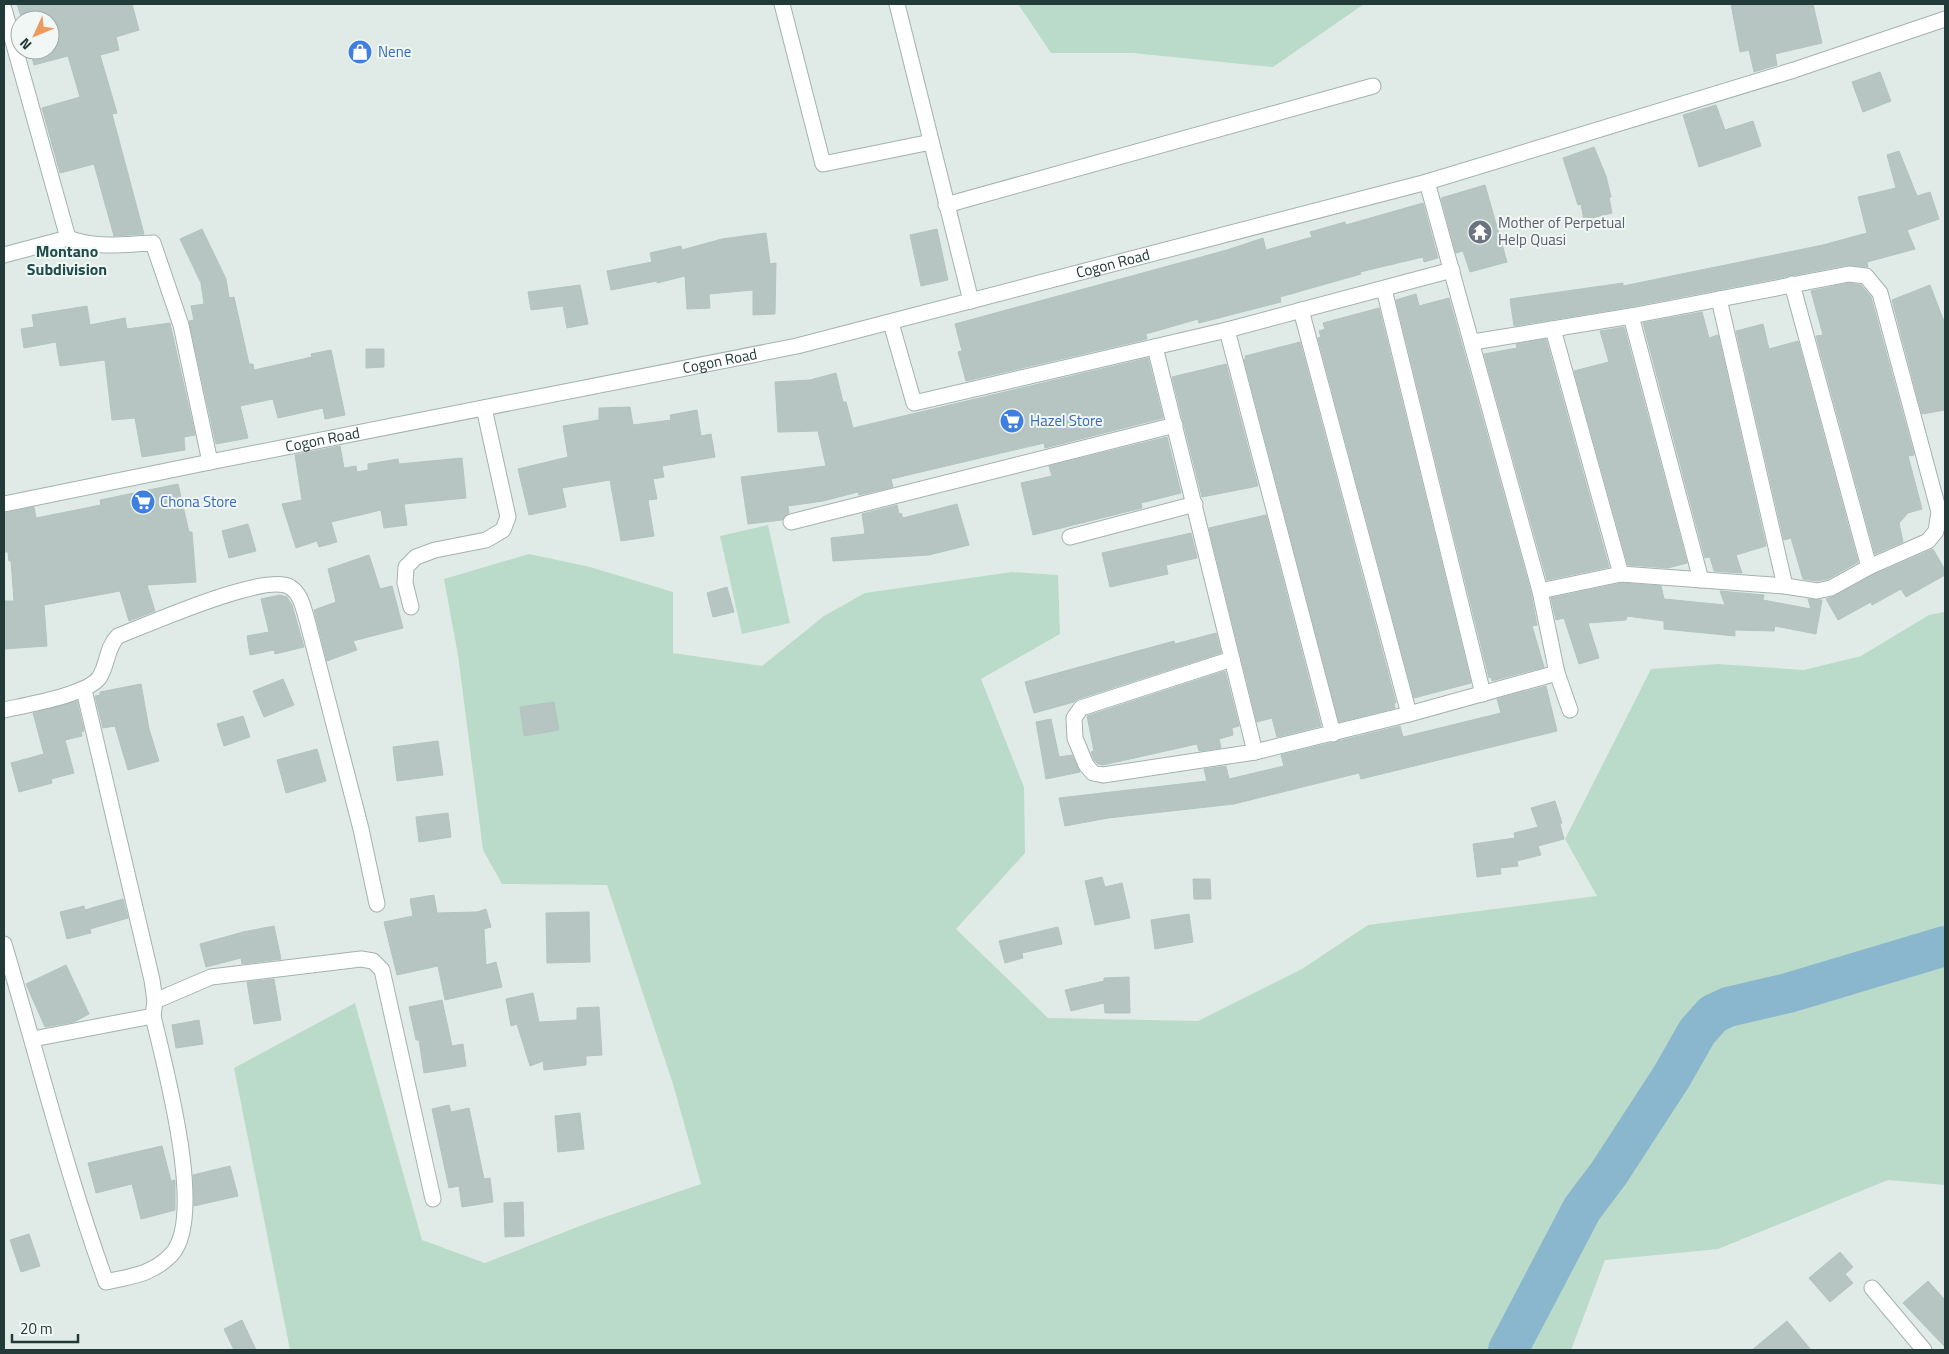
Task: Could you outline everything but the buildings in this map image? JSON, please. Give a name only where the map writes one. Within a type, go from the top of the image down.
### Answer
[{"type":"street","points":[[782,4],[823,164],[931,142]]},
{"type":"street","points":[[897,4],[971,301]]},
{"type":"street","points":[[4,9],[68,238]]},
{"type":"street","name":"Cogon Road","points":[[4,504],[797,346],[1427,182],[1794,70],[1945,19]]},
{"type":"street","points":[[946,205],[1373,86]]},
{"type":"street","points":[[1427,182],[1473,342],[1540,591],[1557,672],[1570,710]]},
{"type":"street","points":[[4,255],[68,238],[80,243],[105,246],[153,243],[182,325],[210,462]]},
{"type":"street","points":[[891,322],[914,403],[1228,330],[1452,270]]},
{"type":"street","points":[[1473,342],[1631,316],[1850,274],[1866,276],[1880,293],[1939,512],[1936,531],[1928,541],[1869,567],[1831,588],[1817,591],[1785,586],[1621,574],[1540,591]]},
{"type":"street","points":[[1792,284],[1869,567]]},
{"type":"street","points":[[1384,289],[1483,694]]},
{"type":"street","points":[[1719,299],[1785,586]]},
{"type":"street","points":[[1301,310],[1409,714]]},
{"type":"street","points":[[1631,316],[1701,580]]},
{"type":"street","points":[[1553,329],[1621,574]]},
{"type":"street","points":[[1228,330],[1334,734]]},
{"type":"street","points":[[1155,348],[1255,752]]},
{"type":"street","points":[[411,607],[405,583],[406,568],[416,557],[435,550],[486,540],[503,530],[508,517],[484,408]]},
{"type":"street","points":[[791,522],[1175,425]]},
{"type":"street","points":[[1070,536],[1195,504]]},
{"type":"street","points":[[4,710],[84,690],[99,677],[108,651],[118,636],[216,597],[271,584],[288,586],[299,595],[307,620],[361,829],[377,904]]},
{"type":"street","points":[[1232,659],[1081,708],[1074,718],[1075,738],[1086,765],[1093,773],[1103,775],[1255,752],[1334,734],[1557,672]]},
{"type":"street","points":[[4,944],[81,1214],[106,1282],[148,1273],[172,1254],[182,1234],[185,1189],[178,1124],[153,1016],[155,1001],[152,980],[84,690]]},
{"type":"street","points":[[155,1001],[211,978],[361,959],[373,961],[382,970],[433,1199]]},
{"type":"street","points":[[32,1039],[153,1016]]},
{"type":"street","points":[[1872,1288],[1924,1350]]},
{"type":"green space","points":[[1018,4],[1364,4],[1273,67],[1133,53],[1051,53]]},
{"type":"green space","points":[[768,525],[790,623],[742,634],[720,536]]},
{"type":"green space","points":[[529,554],[590,567],[673,592],[673,653],[762,666],[824,616],[865,593],[1012,572],[1058,575],[1060,634],[981,679],[1024,787],[1025,853],[956,929],[1048,1018],[1198,1021],[1302,969],[1368,925],[1597,896],[1565,839],[1651,669],[1718,664],[1804,670],[1861,656],[1929,615],[1945,612],[1945,1185],[1888,1180],[1718,1249],[1605,1260],[1571,1350],[290,1350],[234,1068],[355,1003],[422,1240],[485,1263],[593,1221],[701,1184],[673,1084],[607,885],[502,884],[483,850],[458,655],[444,579]]},
{"type":"waterway","points":[[1508,1350],[1582,1209],[1609,1173],[1672,1076],[1697,1032],[1713,1014],[1728,1007],[1788,993],[1945,946]]},
{"type":"place","name":"Nene","points":[[360,52]]},
{"type":"place","name":"Mother of Perpetual Help Quasi","points":[[1480,232]]},
{"type":"place","name":"Hazel Store","points":[[1012,421]]},
{"type":"place","name":"Chona Store","points":[[143,502]]},
{"type":"district","name":"Montano Subdivision","points":[[67,260]]}]
